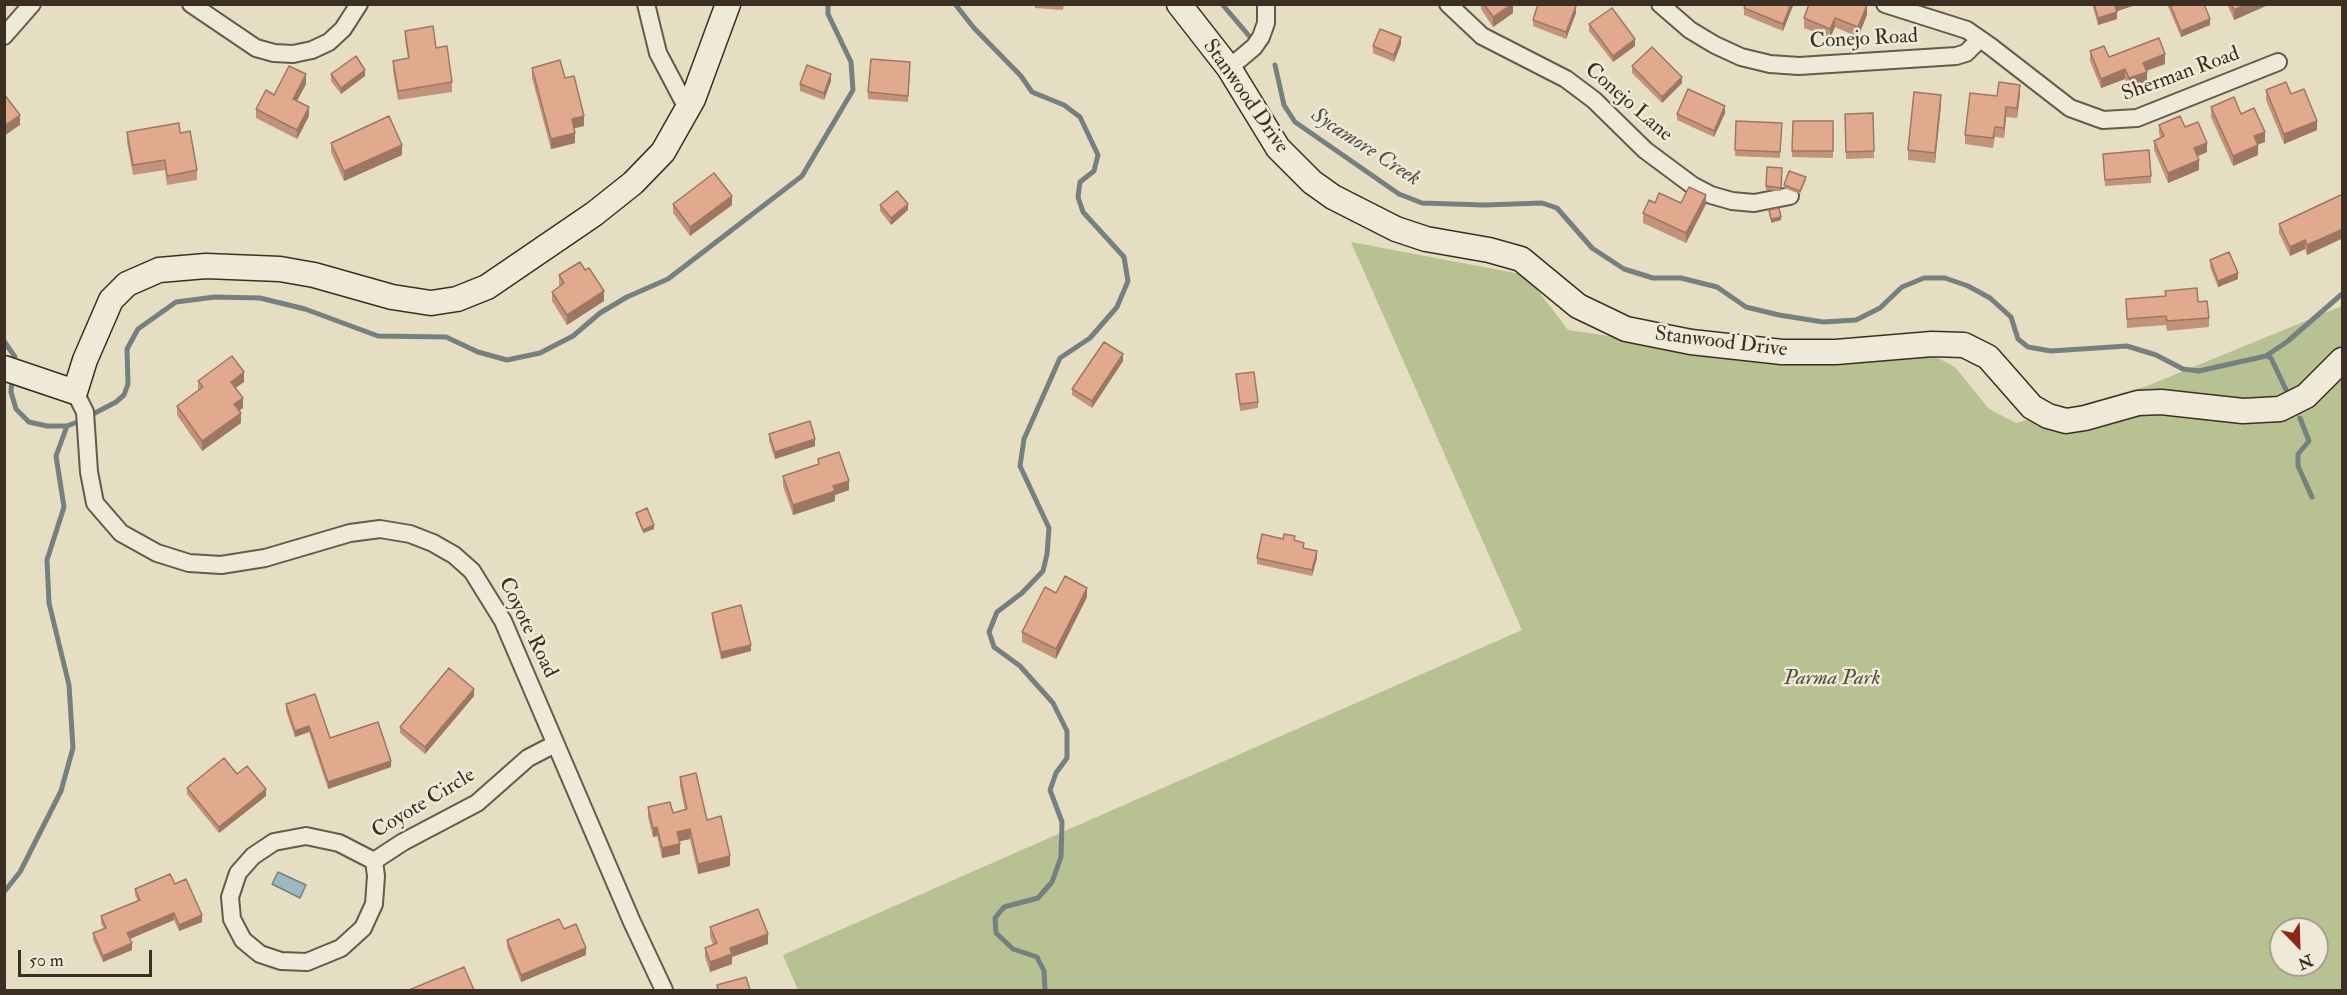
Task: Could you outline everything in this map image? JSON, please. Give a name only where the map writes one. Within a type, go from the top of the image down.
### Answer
[{"type":"main road","points":[[4,368],[27,378],[75,392],[85,360],[111,300],[127,284],[159,270],[206,266],[280,269],[314,274],[392,297],[431,303],[473,294],[536,256],[633,183],[663,152],[688,110],[728,4]]},
{"type":"main road","name":"Stanwood Drive","points":[[1179,4],[1228,68],[1278,148],[1312,182],[1333,198],[1395,229],[1426,239],[1489,250],[1521,259],[1578,306],[1605,321],[1632,330],[1701,343],[1772,352],[1821,353],[1932,344],[1964,345],[1988,357],[2032,407],[2048,416],[2066,421],[2145,402],[2243,411],[2280,409],[2306,396],[2343,360]]},
{"type":"street","points":[[4,36],[27,10],[41,4]]},
{"type":"street","points":[[191,4],[256,48],[274,53],[293,54],[312,50],[329,42],[344,29],[359,4]]},
{"type":"street","points":[[646,4],[658,53],[688,110]]},
{"type":"street","points":[[1228,68],[1254,47],[1261,38],[1266,23],[1266,4]]},
{"type":"street","name":"Conejo Lane","points":[[1448,4],[1482,36],[1566,79],[1594,100],[1645,150],[1692,186],[1732,201],[1754,203],[1790,196]]},
{"type":"street","name":"Conejo Road","points":[[1660,4],[1690,30],[1715,45],[1741,57],[1770,64],[1799,66],[1956,56],[1966,53],[1980,39],[1947,22],[1885,4]]},
{"type":"street","name":"Sherman Road","points":[[1980,39],[2070,108],[2103,120],[2137,118],[2278,62]]},
{"type":"street","name":"Coyote Road","points":[[75,392],[85,412],[89,472],[95,503],[121,533],[157,553],[189,563],[221,565],[265,558],[350,533],[380,529],[420,537],[454,555],[472,571],[496,606],[664,990]]},
{"type":"street","name":"Coyote Circle","points":[[374,861],[396,846],[469,808],[528,758],[555,744]]},
{"type":"street","name":"Coyote Circle","points":[[293,837],[317,837],[339,843],[374,861],[376,889],[374,904],[366,922],[347,944],[319,959],[294,963],[260,954],[243,940],[232,919],[230,897],[238,873],[253,856],[274,842],[293,837]]},
{"type":"green space","name":"Parma Park","points":[[1351,242],[1526,275],[1568,330],[1726,353],[1925,351],[1955,367],[1989,409],[2016,423],[2147,386],[2342,306],[2342,990],[798,990],[783,955],[1522,630]]},
{"type":"water","points":[[278,872],[306,885],[300,898],[272,884]]},
{"type":"building","points":[[1484,4],[1512,4],[1493,17]]},
{"type":"building","points":[[1538,4],[1576,6],[1566,32],[1533,20]]},
{"type":"building","points":[[1746,4],[1791,4],[1783,24],[1744,8]]},
{"type":"building","points":[[1809,4],[1867,5],[1858,27],[1835,18],[1830,29],[1804,18]]},
{"type":"building","points":[[2094,4],[2118,4],[2115,6],[2117,12],[2098,18]]},
{"type":"building","points":[[2170,4],[2204,4],[2210,19],[2181,31]]},
{"type":"building","points":[[2231,4],[2247,4],[2234,10]]},
{"type":"building","points":[[1612,8],[1635,39],[1613,56],[1589,24]]},
{"type":"building","points":[[433,26],[436,48],[447,46],[452,82],[398,91],[393,61],[409,58],[405,31]]},
{"type":"building","points":[[1380,29],[1401,37],[1394,55],[1373,46]]},
{"type":"building","points":[[2159,38],[2165,54],[2143,63],[2147,72],[2129,78],[2125,69],[2101,79],[2090,51],[2104,46],[2109,57]]},
{"type":"building","points":[[1652,47],[1682,77],[1662,97],[1632,66]]},
{"type":"building","points":[[356,56],[365,70],[341,88],[331,74]]},
{"type":"building","points":[[871,59],[910,62],[908,96],[868,92]]},
{"type":"building","points":[[560,60],[565,78],[574,76],[584,116],[572,119],[575,133],[551,139],[532,68]]},
{"type":"building","points":[[807,65],[831,74],[824,93],[800,84]]},
{"type":"building","points":[[289,66],[306,74],[293,99],[309,107],[297,130],[256,109],[266,90],[274,95]]},
{"type":"building","points":[[1999,82],[2020,85],[2017,108],[2006,107],[2004,128],[1995,127],[1993,138],[1965,135],[1970,93],[1997,96]]},
{"type":"building","points":[[2286,82],[2291,94],[2304,89],[2317,121],[2284,134],[2266,90]]},
{"type":"building","points":[[1688,89],[1725,106],[1714,131],[1677,114]]},
{"type":"building","points":[[1914,92],[1941,95],[1935,153],[1908,150]]},
{"type":"building","points":[[4,94],[20,115],[4,126]]},
{"type":"building","points":[[2234,97],[2241,114],[2254,108],[2265,132],[2254,136],[2258,145],[2233,156],[2211,107]]},
{"type":"building","points":[[1873,113],[1874,151],[1846,152],[1845,114]]},
{"type":"building","points":[[389,116],[402,145],[344,171],[331,143]]},
{"type":"building","points":[[2180,116],[2185,127],[2198,122],[2207,143],[2194,148],[2199,160],[2168,173],[2154,141],[2164,136],[2159,125]]},
{"type":"building","points":[[1736,121],[1782,123],[1780,152],[1735,150]]},
{"type":"building","points":[[1793,121],[1833,121],[1833,151],[1792,151]]},
{"type":"building","points":[[179,123],[180,133],[190,131],[197,170],[167,176],[165,160],[133,165],[127,132]]},
{"type":"building","points":[[2149,150],[2151,176],[2105,180],[2103,154]]},
{"type":"building","points":[[1767,167],[1782,168],[1781,188],[1766,186]]},
{"type":"building","points":[[1789,171],[1806,177],[1800,191],[1784,185]]},
{"type":"building","points":[[714,173],[732,196],[690,227],[673,204]]},
{"type":"building","points":[[1689,187],[1706,195],[1686,233],[1643,213],[1649,200],[1655,203],[1659,193],[1681,203]]},
{"type":"building","points":[[897,191],[908,204],[891,218],[880,205]]},
{"type":"building","points":[[2343,194],[2343,229],[2307,245],[2305,240],[2290,247],[2279,224]]},
{"type":"building","points":[[1779,208],[1781,217],[1771,219],[1769,210]]},
{"type":"building","points":[[2229,252],[2238,273],[2218,281],[2210,260]]},
{"type":"building","points":[[580,262],[585,270],[589,268],[604,291],[567,315],[552,292],[564,283],[559,275]]},
{"type":"building","points":[[2197,288],[2198,302],[2207,301],[2209,318],[2167,321],[2166,316],[2127,319],[2126,299],[2166,296],[2165,291]]},
{"type":"building","points":[[1104,342],[1123,354],[1092,401],[1072,389]]},
{"type":"building","points":[[232,356],[244,372],[231,382],[243,398],[234,404],[241,413],[202,441],[177,406],[203,387],[198,381]]},
{"type":"building","points":[[1254,372],[1258,402],[1240,404],[1236,374]]},
{"type":"building","points":[[810,421],[815,439],[775,452],[769,434]]},
{"type":"building","points":[[839,452],[849,481],[833,486],[835,491],[793,505],[783,476],[819,464],[818,459]]},
{"type":"building","points":[[647,508],[654,525],[643,530],[636,513]]},
{"type":"building","points":[[1262,534],[1283,539],[1284,534],[1295,536],[1294,540],[1304,543],[1303,548],[1317,551],[1312,570],[1257,558]]},
{"type":"building","points":[[1065,576],[1087,588],[1056,649],[1022,632],[1045,587],[1056,593]]},
{"type":"building","points":[[741,605],[751,645],[721,652],[712,613]]},
{"type":"building","points":[[449,668],[474,689],[425,747],[400,727]]},
{"type":"building","points":[[315,694],[330,738],[378,722],[391,761],[328,782],[309,726],[295,731],[286,704]]},
{"type":"building","points":[[224,758],[237,774],[247,766],[266,789],[219,827],[187,788]]},
{"type":"building","points":[[696,773],[707,820],[721,816],[730,856],[698,864],[690,829],[677,832],[680,844],[662,848],[657,827],[653,828],[648,807],[670,802],[673,813],[687,809],[680,777]]},
{"type":"building","points":[[170,874],[175,884],[186,879],[202,915],[179,925],[174,913],[127,933],[132,943],[103,956],[93,933],[106,928],[101,916],[140,900],[135,889]]},
{"type":"building","points":[[758,909],[768,934],[730,948],[732,954],[710,962],[705,948],[717,943],[710,927]]},
{"type":"building","points":[[559,919],[564,929],[576,924],[586,948],[521,975],[507,940]]},
{"type":"building","points":[[464,967],[474,990],[409,990]]},
{"type":"building","points":[[746,977],[750,990],[718,990],[717,985]]},
{"type":"waterway","points":[[95,413],[124,395],[128,384],[127,349],[138,329],[176,302],[215,297],[260,298],[305,309],[378,336],[446,337],[478,352],[507,360],[540,353],[573,336],[600,313],[627,297],[668,279],[802,176],[853,90],[851,62],[828,14],[828,4]]},
{"type":"waterway","points":[[955,4],[974,28],[1021,76],[1032,92],[1064,105],[1080,117],[1098,155],[1094,171],[1080,182],[1078,197],[1083,212],[1124,257],[1128,281],[1117,307],[1090,338],[1060,358],[1024,439],[1020,466],[1049,528],[1047,554],[1043,571],[1022,593],[997,612],[989,632],[994,647],[1020,666],[1053,703],[1067,731],[1067,758],[1056,773],[1050,790],[1062,822],[1061,857],[1052,882],[1038,898],[1004,907],[995,918],[996,933],[1013,949],[1037,957],[1044,971],[1045,990]]},
{"type":"waterway","name":"Sycamore Creek","points":[[1222,4],[1250,37]]},
{"type":"waterway","name":"Sycamore Creek","points":[[1275,65],[1284,105],[1295,122],[1399,194],[1422,203],[1484,205],[1542,203],[1557,208],[1592,248],[1624,269],[1653,278],[1681,278],[1717,287],[1746,307],[1779,315],[1823,322],[1856,320],[1880,308],[1902,287],[1924,278],[1945,278],[1968,286],[1990,298],[2011,317],[2018,339],[2028,347],[2051,351],[2127,346],[2156,355],[2183,369],[2199,371],[2266,356],[2288,341],[2342,294]]},
{"type":"waterway","points":[[4,341],[15,357],[14,365]]},
{"type":"waterway","points":[[2266,356],[2271,358],[2287,392]]},
{"type":"waterway","points":[[12,377],[11,392],[16,409],[29,422],[47,426],[67,426],[75,423]]},
{"type":"waterway","points":[[2300,418],[2309,441],[2298,454],[2298,466],[2312,497]]},
{"type":"waterway","points":[[4,892],[20,872],[61,791],[73,748],[69,685],[49,603],[47,560],[64,507],[56,456],[67,426]]}]
